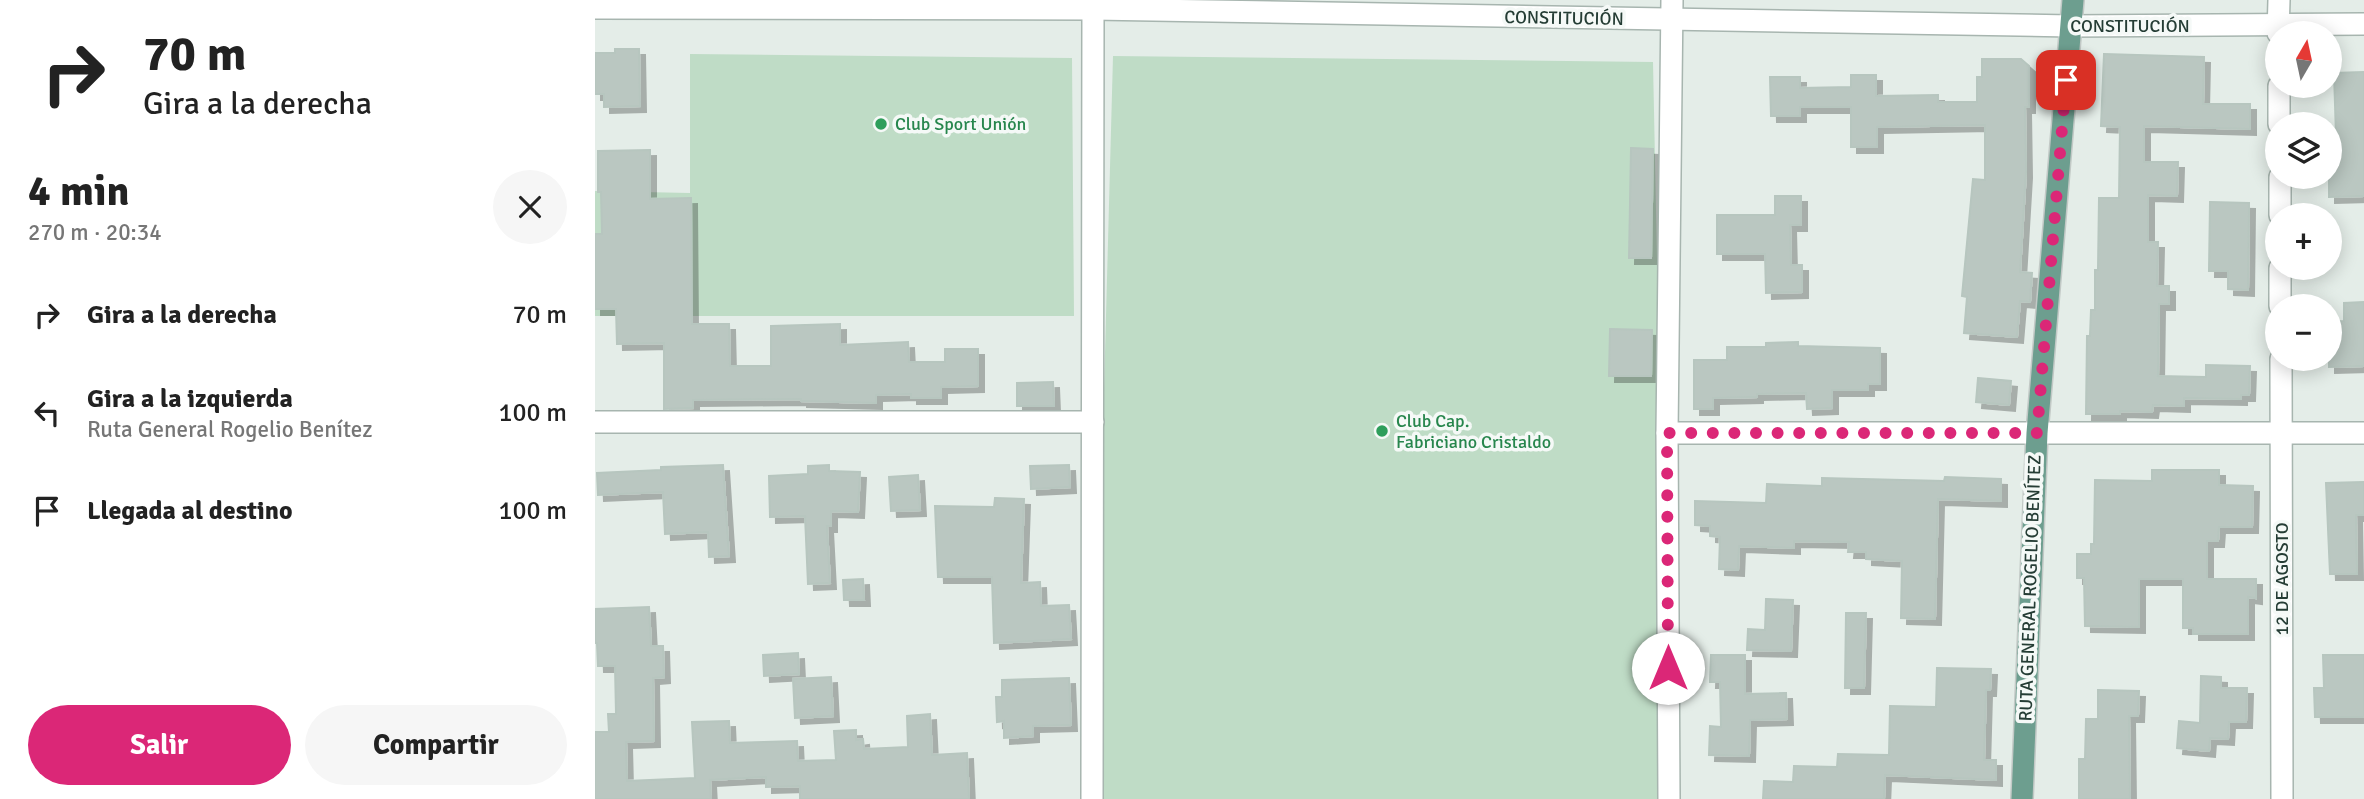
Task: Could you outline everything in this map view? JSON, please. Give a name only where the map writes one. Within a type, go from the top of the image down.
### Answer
[{"type":"main road","name":"RUTA GENERAL ROGELIO BENÍTEZ","points":[[2022,799],[2037,433],[2073,0]]},
{"type":"street","points":[[2279,0],[2279,21]]},
{"type":"street","name":"CONSTITUCIÓN","points":[[595,8],[1093,4],[1672,10],[2071,26],[2265,30]]},
{"type":"street","points":[[1092,799],[1093,4]]},
{"type":"street","points":[[1669,799],[1667,433],[1672,10]]},
{"type":"street","name":"CONSTITUCIÓN","points":[[2342,26],[2364,24]]},
{"type":"street","name":"12 DE AGOSTO","points":[[2281,371],[2282,799]]},
{"type":"street","points":[[595,422],[1093,422]]},
{"type":"street","points":[[1667,433],[2364,433]]},
{"type":"green space","name":"Club Sport Unión","points":[[690,54],[1072,58],[1074,316],[595,316],[595,191],[690,193]]},
{"type":"green space","name":"Club Cap. Fabriciano Cristaldo","points":[[1113,56],[1653,62],[1668,799],[1093,799]]},
{"type":"building","points":[[615,49],[639,49],[640,106],[604,107],[604,94],[595,94],[595,53],[615,53]]},
{"type":"building","points":[[2104,54],[2204,57],[2203,104],[2250,104],[2250,129],[2144,126],[2144,162],[2178,162],[2177,196],[2148,195],[2148,242],[2158,242],[2157,286],[2169,286],[2169,304],[2159,304],[2158,376],[2206,377],[2206,365],[2250,366],[2249,395],[2241,395],[2241,399],[2184,398],[2184,406],[2153,405],[2152,412],[2086,414],[2087,336],[2090,336],[2091,310],[2095,310],[2099,198],[2119,198],[2120,127],[2101,126]]},
{"type":"building","points":[[1982,59],[2021,59],[2029,66],[2029,107],[2025,107],[2026,172],[2020,272],[2032,273],[2030,302],[2020,301],[2017,337],[1964,333],[1967,297],[1962,296],[1973,179],[1985,180],[1985,125],[1877,127],[1877,147],[1851,147],[1851,107],[1800,107],[1800,116],[1771,116],[1770,77],[1800,77],[1800,88],[1851,87],[1851,75],[1876,75],[1876,96],[1938,95],[1938,102],[1977,102],[1977,77],[1982,77]]},
{"type":"building","points":[[2364,72],[2364,196],[2329,197],[2329,189],[2342,189],[2342,112],[2335,112],[2335,98],[2342,98],[2342,73]]},
{"type":"building","points":[[1631,148],[1653,149],[1651,258],[1629,258]]},
{"type":"building","points":[[650,150],[650,199],[691,198],[692,324],[729,324],[730,366],[771,366],[771,326],[840,324],[840,345],[908,342],[909,362],[945,362],[945,349],[978,349],[978,386],[941,387],[941,398],[911,398],[911,394],[876,395],[876,403],[801,399],[693,400],[693,408],[664,409],[664,343],[617,344],[616,309],[595,309],[595,234],[602,234],[598,151]]},
{"type":"building","points":[[1775,196],[1801,196],[1801,225],[1790,225],[1791,265],[1802,265],[1802,292],[1766,293],[1765,254],[1717,254],[1717,215],[1775,215]]},
{"type":"building","points":[[2210,202],[2249,203],[2248,290],[2228,289],[2228,271],[2209,271]]},
{"type":"building","points":[[2364,302],[2364,366],[2342,367],[2344,303]]},
{"type":"building","points":[[1610,329],[1652,330],[1651,376],[1609,376]]},
{"type":"building","points":[[1798,342],[1798,346],[1880,348],[1880,384],[1868,384],[1868,390],[1832,390],[1832,408],[1807,409],[1806,393],[1713,398],[1713,409],[1694,409],[1694,360],[1727,360],[1727,347],[1766,347],[1766,343]]},
{"type":"building","points":[[1978,378],[2011,381],[2009,405],[1976,402]]},
{"type":"building","points":[[1053,382],[1054,406],[1017,406],[1017,383]]},
{"type":"building","points":[[723,465],[729,556],[709,557],[708,532],[665,534],[663,492],[598,495],[597,473]]},
{"type":"building","points":[[829,465],[829,471],[860,472],[858,512],[831,511],[831,526],[827,526],[830,583],[808,584],[805,516],[770,517],[769,476],[808,474],[808,466]]},
{"type":"building","points":[[1069,465],[1070,487],[1031,489],[1030,466]]},
{"type":"building","points":[[2152,470],[2219,470],[2219,485],[2253,486],[2252,527],[2219,527],[2218,541],[2207,541],[2207,579],[2256,579],[2256,598],[2248,597],[2248,634],[2193,634],[2193,628],[2183,628],[2183,579],[2139,579],[2139,627],[2085,626],[2084,578],[2077,578],[2077,554],[2091,554],[2091,544],[2094,544],[2095,480],[2152,481]]},
{"type":"building","points":[[918,475],[920,510],[891,511],[889,477]]},
{"type":"building","points":[[1945,477],[2001,479],[2001,501],[1938,499],[1935,619],[1901,618],[1902,561],[1866,559],[1866,552],[1848,552],[1849,542],[1794,541],[1794,548],[1739,546],[1738,570],[1719,569],[1720,537],[1710,536],[1710,526],[1695,525],[1695,501],[1766,503],[1767,484],[1822,486],[1822,478],[1944,481]]},
{"type":"building","points":[[2364,482],[2364,515],[2356,515],[2357,574],[2330,574],[2326,483]]},
{"type":"building","points":[[995,498],[1024,499],[1021,583],[1040,582],[1041,606],[1069,605],[1071,639],[994,643],[992,577],[938,577],[935,506],[994,507]]},
{"type":"building","points":[[863,579],[864,600],[844,600],[843,580]]},
{"type":"building","points":[[1766,599],[1793,600],[1791,651],[1747,650],[1748,629],[1765,630]]},
{"type":"building","points":[[649,607],[651,646],[663,646],[664,677],[653,678],[654,741],[626,742],[627,781],[695,778],[692,722],[729,721],[730,743],[797,741],[798,761],[836,760],[834,731],[856,730],[856,740],[863,739],[864,749],[908,747],[907,716],[930,714],[932,755],[967,753],[969,799],[800,799],[800,786],[766,787],[766,777],[710,780],[711,799],[595,799],[595,732],[609,732],[608,714],[616,714],[615,666],[598,666],[595,609]]},
{"type":"building","points":[[1846,613],[1866,613],[1864,688],[1845,688]]},
{"type":"building","points":[[798,653],[799,674],[764,676],[763,655]]},
{"type":"building","points":[[1711,655],[1745,655],[1745,694],[1786,693],[1787,719],[1750,720],[1749,756],[1709,755],[1710,726],[1721,727],[1720,682],[1710,682]]},
{"type":"building","points":[[2323,655],[2364,655],[2364,717],[2315,717],[2314,688],[2324,688]]},
{"type":"building","points":[[1937,668],[1991,669],[1990,690],[1986,690],[1984,760],[1996,760],[1996,780],[1885,775],[1884,799],[1763,799],[1764,781],[1793,782],[1794,766],[1837,767],[1838,754],[1889,755],[1890,706],[1936,707]]},
{"type":"building","points":[[2201,676],[2221,677],[2221,688],[2247,688],[2246,722],[2229,722],[2228,739],[2210,738],[2209,751],[2177,748],[2179,721],[2200,723]]},
{"type":"building","points":[[831,677],[833,716],[795,718],[793,679]]},
{"type":"building","points":[[1069,678],[1071,725],[1033,726],[1033,736],[1004,738],[1004,721],[997,722],[996,697],[1002,697],[1002,680]]},
{"type":"building","points":[[2098,690],[2139,691],[2138,716],[2129,716],[2130,799],[2079,799],[2079,759],[2085,759],[2086,719],[2098,719]]},
{"type":"place","name":"Club Sport Unión","points":[[881,124]]},
{"type":"place","name":"Club Cap. Fabriciano Cristaldo","points":[[1382,431]]},
{"type":"route","points":[[1668,668],[1667,433],[2037,433],[2066,80]]}]
